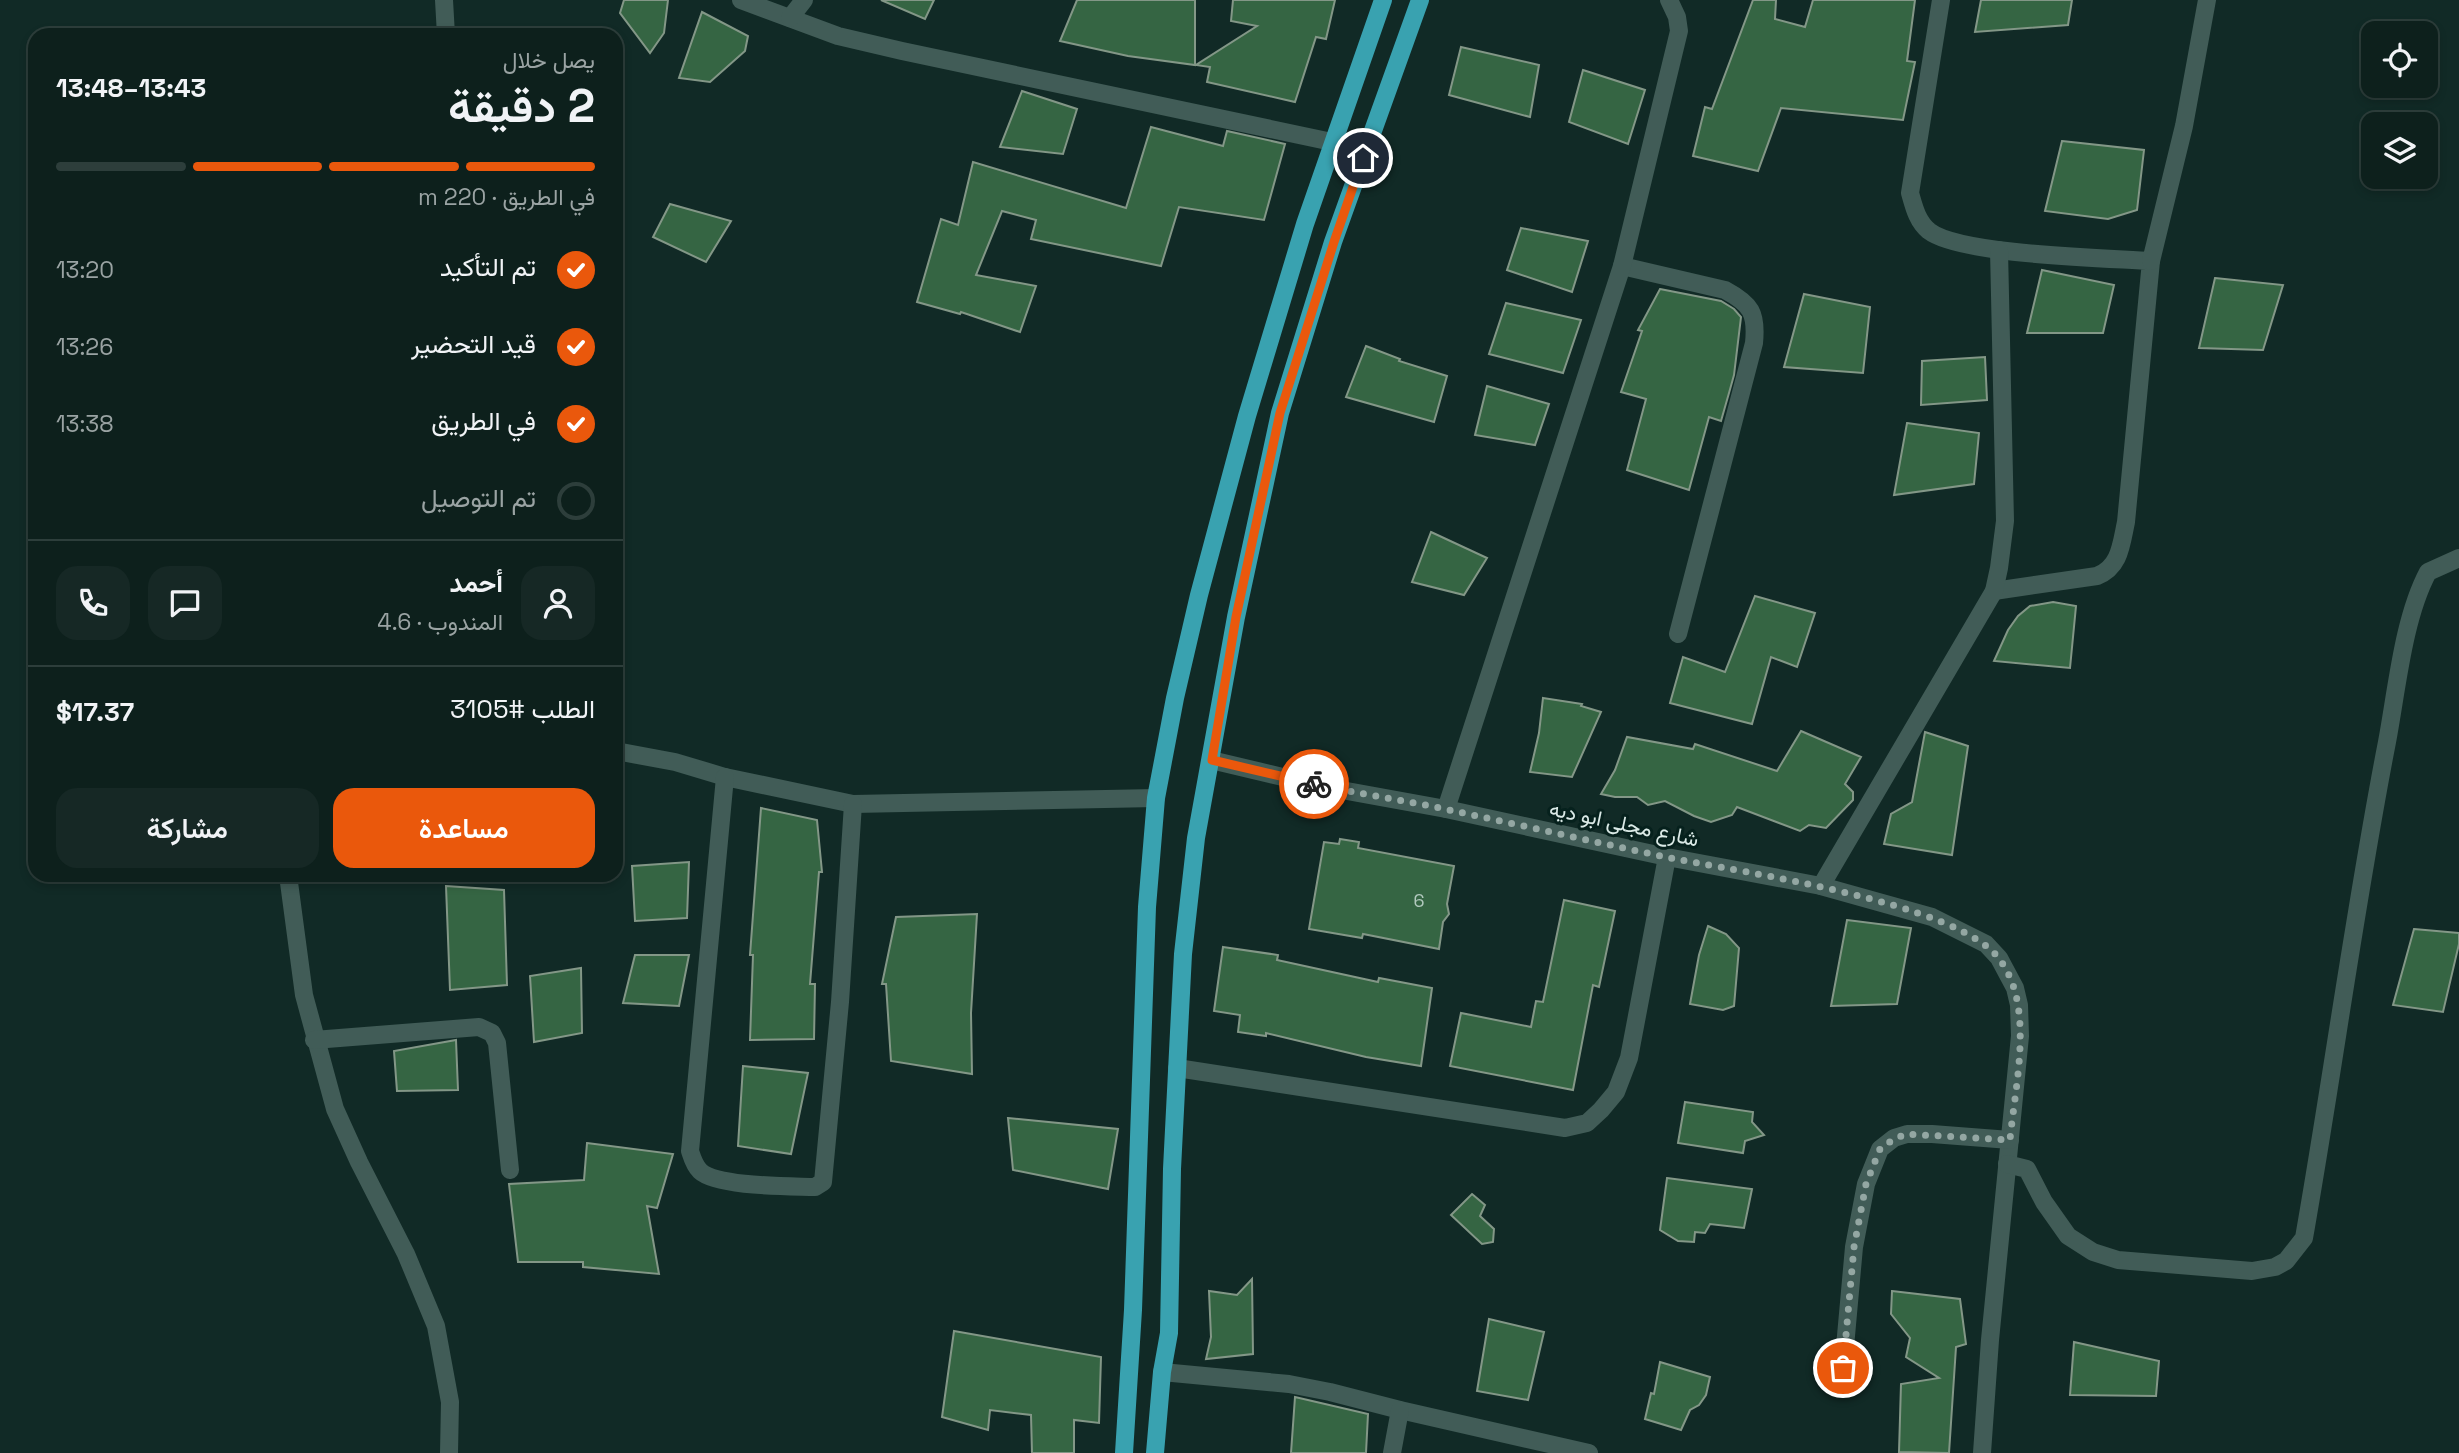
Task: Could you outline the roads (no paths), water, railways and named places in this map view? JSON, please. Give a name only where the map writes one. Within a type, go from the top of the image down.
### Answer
[{"type":"main road","points":[[1124,1453],[1132,1336],[1147,907],[1156,798],[1175,698],[1209,557],[1273,327],[1332,142],[1383,0]]},
{"type":"main road","points":[[1154,1453],[1162,1372],[1169,1334],[1182,954],[1196,838],[1236,617],[1280,413],[1334,242],[1420,0]]},
{"type":"main road","points":[[1273,327],[1304,335]]},
{"type":"street","points":[[444,0],[446,28]]},
{"type":"street","points":[[741,0],[838,36],[1332,142]]},
{"type":"street","points":[[790,18],[804,0]]},
{"type":"street","points":[[1446,809],[1622,266],[1679,31],[1669,0]]},
{"type":"street","points":[[1941,0],[1910,193],[1915,213],[1927,229],[1941,238],[1999,250],[2151,261]]},
{"type":"street","points":[[1994,591],[2097,576],[2107,573],[2117,560],[2126,522],[2151,261],[2184,126],[2207,0]]},
{"type":"street","points":[[1821,886],[1994,591],[2005,521],[1999,250]]},
{"type":"street","points":[[1622,266],[1725,290],[1740,298],[1755,319],[1754,343],[1678,635]]},
{"type":"street","points":[[2007,1164],[2027,1169],[2044,1202],[2068,1236],[2092,1252],[2118,1261],[2252,1271],[2275,1267],[2296,1251],[2304,1238],[2407,630],[2428,572],[2459,558]]},
{"type":"street","points":[[623,752],[853,804],[1156,798]]},
{"type":"street","name":"شارع مجلى ابو ديه","points":[[1212,760],[1325,787],[1446,809],[1667,857],[1821,886],[1931,917],[1986,944],[1999,958],[2015,988],[2019,1005],[2020,1036],[1990,1340],[1982,1453]]},
{"type":"street","points":[[725,777],[690,1150],[699,1170],[709,1177],[755,1185],[815,1187],[823,1181],[840,1002],[853,804]]},
{"type":"street","points":[[1177,1068],[1566,1128],[1587,1123],[1616,1092],[1629,1058],[1667,857]]},
{"type":"street","points":[[289,882],[304,995],[314,1040],[335,1109],[406,1254],[436,1326],[450,1402],[449,1453]]},
{"type":"street","points":[[314,1040],[479,1027],[492,1033],[497,1043],[510,1170]]},
{"type":"street","points":[[1843,1368],[1854,1247],[1866,1184],[1880,1149],[1906,1134],[2010,1140]]},
{"type":"street","points":[[1162,1372],[1289,1384],[1589,1453]]},
{"type":"street","points":[[1392,1453],[1400,1410]]}]
